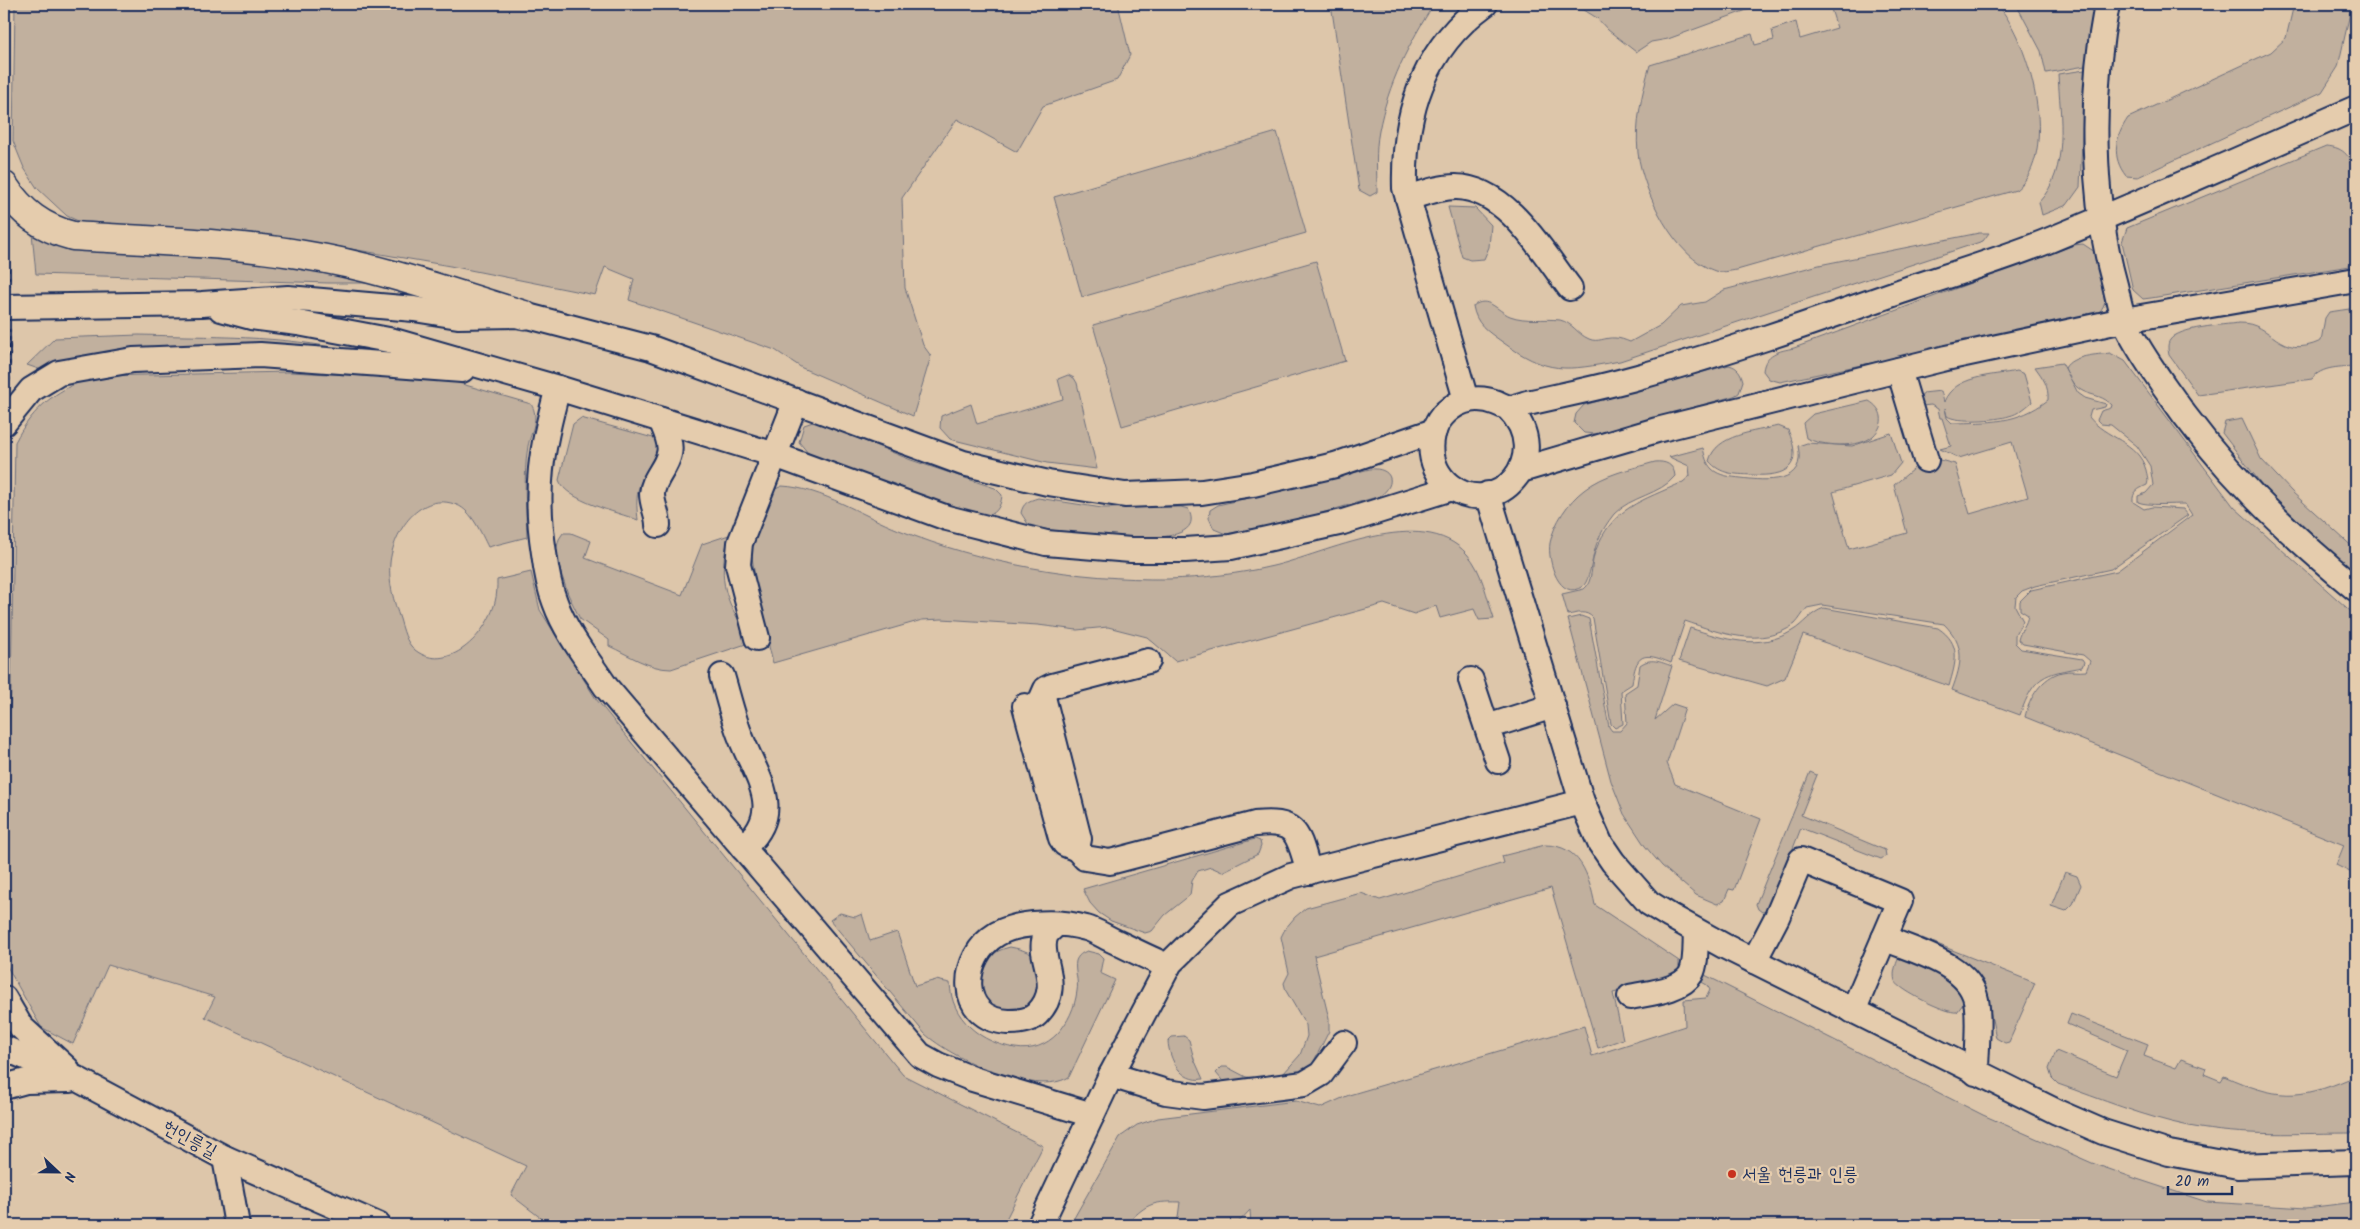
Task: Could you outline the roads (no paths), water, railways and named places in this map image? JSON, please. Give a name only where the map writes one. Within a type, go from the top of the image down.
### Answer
[{"type":"highway","points":[[4,186],[15,203],[32,218],[66,234],[263,249],[305,255],[396,276],[524,316]]},
{"type":"street","points":[[1466,400],[1408,198],[1404,157],[1411,118],[1419,92],[1432,62],[1450,34],[1485,4]]},
{"type":"street","points":[[2107,4],[2096,105],[2101,217],[2110,268],[2124,320],[2134,342],[2187,420],[2219,460],[2249,494],[2356,588]]},
{"type":"street","points":[[1508,408],[1613,384],[1730,351],[2043,242],[2356,108]]},
{"type":"street","points":[[1408,198],[1432,190],[1458,187],[1480,193],[1501,205],[1517,219],[1570,288]]},
{"type":"street","points":[[1521,470],[1657,430],[1899,370],[2124,320],[2356,280]]},
{"type":"street","points":[[7,307],[202,304],[288,298],[414,309],[458,316],[524,316],[651,348],[963,463],[1048,483],[1124,495],[1202,492],[1252,484],[1335,465],[1434,431]]},
{"type":"street","points":[[202,304],[251,318],[298,323],[394,341],[498,370],[775,455],[947,518],[1046,543],[1131,550],[1185,550],[1231,547],[1343,522],[1452,488]]},
{"type":"street","points":[[4,423],[31,390],[59,373],[133,360],[260,355],[348,360],[441,369],[498,370]]},
{"type":"street","points":[[1899,370],[1926,460]]},
{"type":"street","points":[[558,388],[542,450],[538,500],[546,566],[555,602],[578,645],[606,687],[925,1059],[973,1079],[1092,1115]]},
{"type":"street","points":[[1483,399],[1508,408],[1521,424],[1526,439],[1526,454],[1521,470],[1512,482],[1498,491],[1488,494],[1467,494],[1452,488],[1441,477],[1434,463],[1431,447],[1434,431],[1441,417],[1453,406],[1466,400],[1483,399]]},
{"type":"street","points":[[757,638],[738,565],[738,555],[740,543],[796,401]]},
{"type":"street","points":[[658,525],[653,491],[658,473],[669,455],[667,435],[661,420]]},
{"type":"street","points":[[1488,494],[1582,802],[1600,843],[1649,903],[1696,931],[1754,961],[1976,1073],[2102,1132],[2169,1153],[2238,1166],[2356,1162]]},
{"type":"street","points":[[1148,661],[1052,686],[1046,689],[1037,702],[1079,839],[1077,849],[1085,858],[1110,862],[1255,824],[1273,822],[1286,826],[1298,834],[1309,872]]},
{"type":"street","points":[[722,676],[741,737],[766,798],[766,814],[758,832],[743,848]]},
{"type":"street","points":[[1471,680],[1498,761]]},
{"type":"street","points":[[1487,727],[1553,706]]},
{"type":"street","points":[[1040,1225],[1111,1075],[1168,966],[1230,904],[1291,876],[1582,802]]},
{"type":"street","points":[[1754,961],[1777,918],[1801,860],[1900,901],[1853,1011]]},
{"type":"street","points":[[1056,924],[1046,935],[1044,942],[1050,986],[1043,1005],[1037,1014],[1020,1022],[1002,1022],[984,1013],[971,997],[968,986],[974,958],[996,934],[1014,927],[1036,922],[1056,924],[1086,928],[1168,966]]},
{"type":"street","points":[[1630,998],[1677,986],[1684,982],[1691,974],[1693,966],[1696,931]]},
{"type":"street","points":[[1884,938],[1954,969],[1972,988],[1976,1000],[1976,1073]]},
{"type":"street","points":[[4,998],[21,1027],[77,1079]]},
{"type":"street","points":[[1111,1075],[1166,1092],[1203,1097],[1304,1084],[1321,1074],[1344,1043]]},
{"type":"street","name":"헌인릉길","points":[[4,1048],[77,1079],[225,1158],[378,1225]]},
{"type":"street","points":[[4,1086],[26,1081],[77,1079]]},
{"type":"street","points":[[225,1158],[237,1225]]},
{"type":"place","name":"서울 헌릉과 인릉","points":[[1732,1174]]}]
